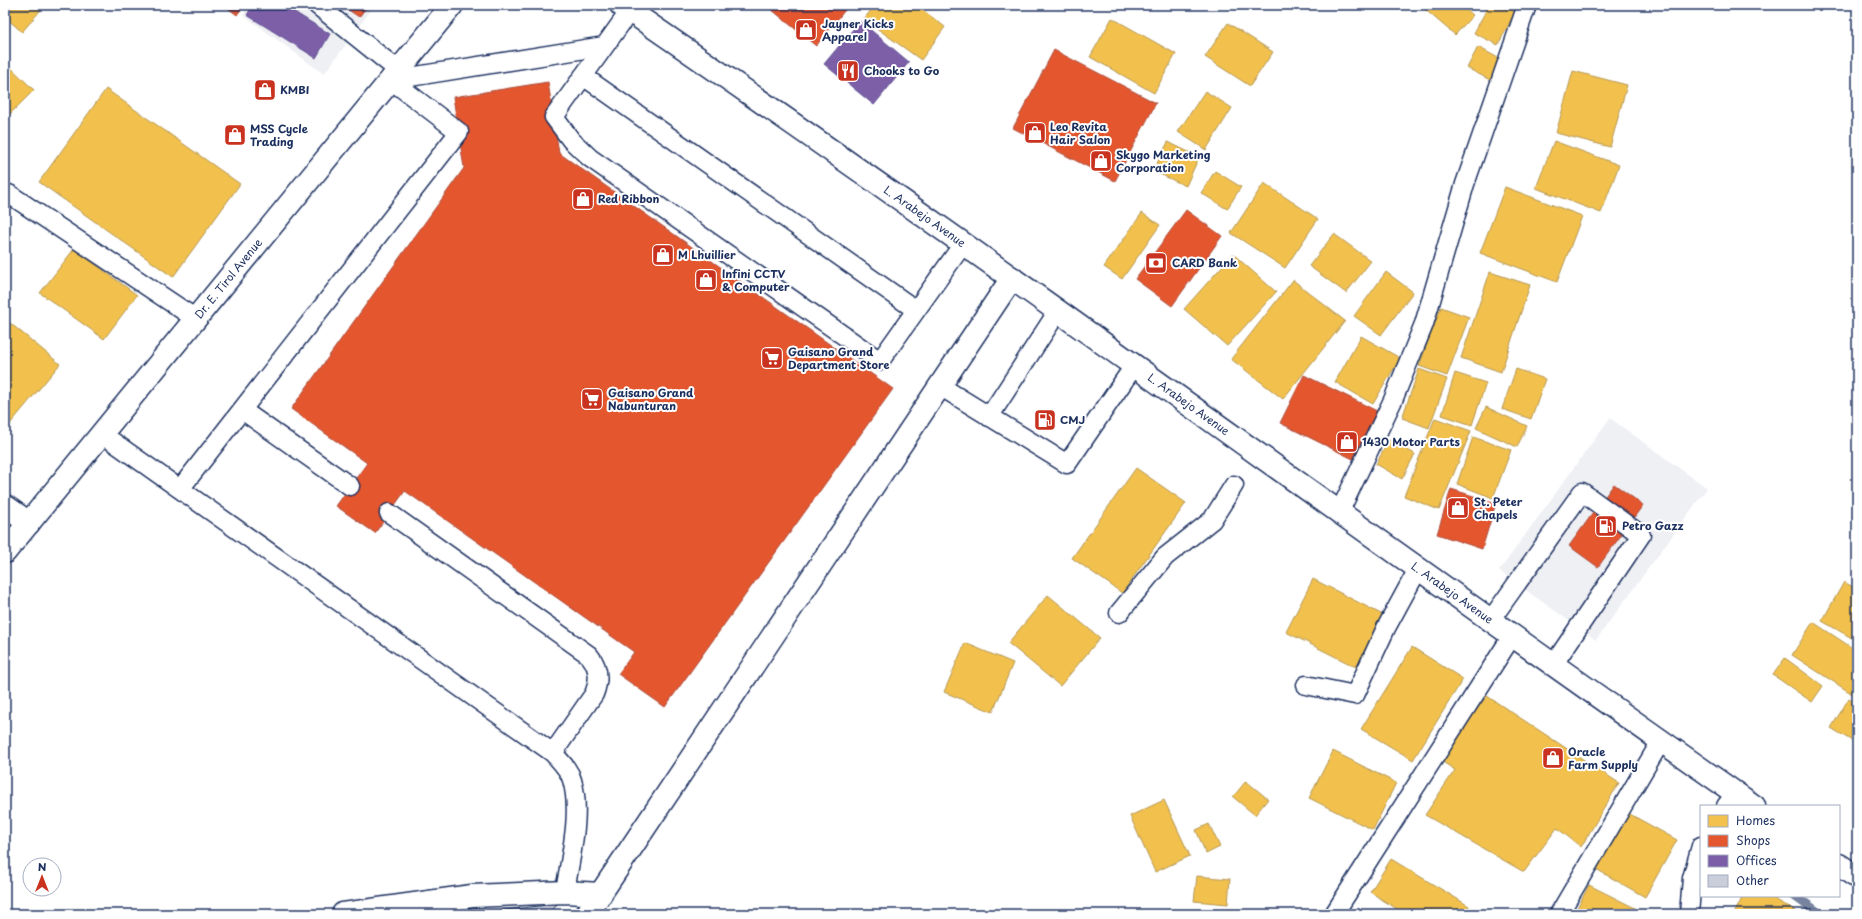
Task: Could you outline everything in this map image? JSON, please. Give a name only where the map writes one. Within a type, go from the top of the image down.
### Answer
[{"type":"main road","name":"Dr. E. Tirol Avenue","points":[[5,552],[452,5]]},
{"type":"main road","name":"L. Arabejo Avenue","points":[[628,7],[1012,278],[1490,621],[1661,741],[1731,800],[1750,805]]},
{"type":"main road","points":[[587,914],[1012,278]]},
{"type":"main road","points":[[5,506],[29,523]]},
{"type":"main road","points":[[1840,866],[1857,878]]},
{"type":"main road","points":[[343,914],[472,896],[565,892],[601,894]]},
{"type":"lane","points":[[180,490],[459,132],[317,5]]},
{"type":"lane","points":[[1339,512],[1393,400],[1424,324],[1468,177],[1527,5]]},
{"type":"lane","points":[[628,7],[604,46],[554,117],[571,140],[590,158],[880,361],[963,244]]},
{"type":"lane","points":[[395,75],[604,46]]},
{"type":"lane","points":[[583,76],[916,310]]},
{"type":"lane","points":[[9,194],[196,320]]},
{"type":"lane","points":[[989,417],[1058,311]]},
{"type":"lane","points":[[940,386],[1067,464],[1134,366]]},
{"type":"lane","points":[[242,410],[350,486]]},
{"type":"lane","points":[[102,434],[553,753],[565,766],[572,778],[575,796],[576,814],[565,892]]},
{"type":"lane","points":[[1119,613],[1165,557],[1212,520],[1234,485]]},
{"type":"lane","points":[[1490,621],[1582,492],[1641,535],[1553,665]]},
{"type":"lane","points":[[389,513],[589,655],[595,662],[598,684],[594,694],[553,753]]},
{"type":"lane","points":[[1306,685],[1355,695],[1386,628],[1418,569]]},
{"type":"lane","points":[[1334,914],[1512,636]]},
{"type":"lane","points":[[1559,914],[1661,741]]},
{"type":"lane","points":[[1689,914],[1692,878],[1700,850]]},
{"type":"shaded area","points":[[250,5],[375,5],[324,74],[243,15]]},
{"type":"shaded area","points":[[1610,418],[1707,488],[1596,640],[1499,571]]},
{"type":"building: Homes","points":[[5,5],[45,5],[22,32],[5,17]]},
{"type":"building: Homes","points":[[875,5],[916,5],[945,27],[921,60],[864,19]]},
{"type":"building: Homes","points":[[1423,5],[1461,5],[1473,15],[1455,35],[1422,7]]},
{"type":"building: Homes","points":[[1489,5],[1502,5],[1515,12],[1498,45],[1474,33]]},
{"type":"building: Homes","points":[[1112,18],[1176,54],[1154,93],[1090,57]]},
{"type":"building: Homes","points":[[1228,23],[1273,52],[1250,86],[1205,57]]},
{"type":"building: Homes","points":[[1478,47],[1502,60],[1492,81],[1467,68]]},
{"type":"building: Homes","points":[[5,62],[34,90],[5,119]]},
{"type":"building: Homes","points":[[1573,71],[1627,85],[1610,147],[1556,133]]},
{"type":"building: Homes","points":[[106,89],[240,184],[173,277],[39,182]]},
{"type":"building: Homes","points":[[1205,91],[1232,108],[1206,150],[1178,132]]},
{"type":"building: Homes","points":[[1554,141],[1619,165],[1601,213],[1536,188]]},
{"type":"building: Homes","points":[[1168,142],[1199,157],[1186,186],[1153,171]]},
{"type":"building: Homes","points":[[1215,171],[1241,187],[1227,209],[1201,193]]},
{"type":"building: Homes","points":[[1264,183],[1318,219],[1285,268],[1231,233]]},
{"type":"building: Homes","points":[[1505,187],[1582,216],[1557,282],[1480,253]]},
{"type":"building: Homes","points":[[1142,213],[1160,225],[1122,279],[1104,267]]},
{"type":"building: Homes","points":[[1334,234],[1371,261],[1346,293],[1309,266]]},
{"type":"building: Homes","points":[[74,249],[137,295],[104,339],[40,293]]},
{"type":"building: Homes","points":[[1233,254],[1276,292],[1227,346],[1184,309]]},
{"type":"building: Homes","points":[[1386,272],[1413,292],[1381,335],[1354,316]]},
{"type":"building: Homes","points":[[1490,272],[1530,285],[1501,372],[1461,358]]},
{"type":"building: Homes","points":[[1293,280],[1345,321],[1283,399],[1231,359]]},
{"type":"building: Homes","points":[[1441,307],[1469,317],[1447,376],[1419,366]]},
{"type":"building: Homes","points":[[10,323],[60,364],[5,430],[5,329]]},
{"type":"building: Homes","points":[[1361,336],[1400,358],[1373,404],[1335,382]]},
{"type":"building: Homes","points":[[1419,369],[1447,379],[1429,428],[1402,418]]},
{"type":"building: Homes","points":[[1516,369],[1545,379],[1531,419],[1502,409]]},
{"type":"building: Homes","points":[[1455,373],[1486,383],[1472,425],[1442,415]]},
{"type":"building: Homes","points":[[1486,407],[1527,426],[1517,447],[1476,428]]},
{"type":"building: Homes","points":[[1435,418],[1471,431],[1439,510],[1404,496]]},
{"type":"building: Homes","points":[[1473,437],[1511,450],[1493,498],[1457,484]]},
{"type":"building: Homes","points":[[1389,440],[1415,454],[1402,479],[1376,464]]},
{"type":"building: Homes","points":[[1136,468],[1186,503],[1122,593],[1072,558]]},
{"type":"building: Homes","points":[[1313,579],[1383,615],[1356,667],[1286,632]]},
{"type":"building: Homes","points":[[1844,582],[1857,589],[1857,641],[1822,621]]},
{"type":"building: Homes","points":[[1048,595],[1100,638],[1060,686],[1008,643]]},
{"type":"building: Homes","points":[[1813,622],[1857,651],[1857,697],[1792,655]]},
{"type":"building: Homes","points":[[965,643],[1013,663],[993,712],[944,692]]},
{"type":"building: Homes","points":[[1412,647],[1463,679],[1413,760],[1361,729]]},
{"type":"building: Homes","points":[[1785,658],[1823,686],[1812,702],[1773,675]]},
{"type":"building: Homes","points":[[1487,696],[1619,783],[1581,847],[1557,828],[1524,872],[1425,815],[1455,770],[1438,759]]},
{"type":"building: Homes","points":[[1849,698],[1857,703],[1857,744],[1831,728]]},
{"type":"building: Homes","points":[[1333,751],[1396,783],[1373,830],[1309,798]]},
{"type":"building: Homes","points":[[1246,781],[1268,799],[1255,815],[1233,797]]},
{"type":"building: Homes","points":[[1164,800],[1190,856],[1155,872],[1130,816]]},
{"type":"building: Homes","points":[[1628,813],[1677,840],[1645,897],[1596,869]]},
{"type":"building: Homes","points":[[1209,824],[1220,847],[1206,854],[1196,830]]},
{"type":"building: Homes","points":[[1391,859],[1469,906],[1464,914],[1405,914],[1370,892]]},
{"type":"building: Homes","points":[[1197,876],[1230,879],[1228,904],[1194,901]]},
{"type":"building: Homes","points":[[1589,885],[1635,908],[1632,914],[1574,914]]},
{"type":"building: Homes","points":[[1742,897],[1771,897],[1796,911],[1794,914],[1734,914]]},
{"type":"building: Shops","points":[[224,5],[244,5],[237,15]]},
{"type":"building: Shops","points":[[341,5],[368,5],[359,17]]},
{"type":"building: Shops","points":[[766,5],[849,5],[816,46]]},
{"type":"building: Shops","points":[[1054,50],[1156,103],[1115,181],[1013,128]]},
{"type":"building: Shops","name":"Gaisano Grand Nabunturan","points":[[548,82],[559,153],[893,389],[665,707],[618,674],[634,652],[405,491],[375,533],[336,506],[367,463],[291,409],[464,168],[453,97]]},
{"type":"building: Shops","points":[[1186,210],[1222,236],[1172,306],[1135,279]]},
{"type":"building: Shops","points":[[1304,375],[1377,411],[1353,459],[1280,423]]},
{"type":"building: Shops","name":"Petro Gazz","points":[[1614,484],[1643,505],[1598,567],[1569,546]]},
{"type":"building: Shops","points":[[1451,489],[1496,503],[1482,549],[1437,534]]},
{"type":"building: Offices","points":[[253,5],[283,5],[330,34],[316,58],[247,15]]},
{"type":"building: Offices","points":[[860,21],[909,62],[874,105],[824,64]]},
{"type":"building: Other","points":[[557,904],[550,914],[469,914]]},
{"type":"waterway","points":[[1796,897],[1820,914]]},
{"type":"place","name":"Jayner Kicks Apparel","points":[[806,30]]},
{"type":"place","name":"Chooks to Go","points":[[848,71]]},
{"type":"place","name":"KMBI","points":[[265,90]]},
{"type":"place","name":"Leo Revita Hair Salon","points":[[1035,133]]},
{"type":"place","name":"MSS Cycle Trading","points":[[235,135]]},
{"type":"place","name":"Skygo Marketing Corporation","points":[[1101,161]]},
{"type":"place","name":"Red Ribbon","points":[[583,199]]},
{"type":"place","name":"M Lhuillier","points":[[663,255]]},
{"type":"place","name":"CARD Bank","points":[[1156,263]]},
{"type":"place","name":"Infini CCTV & Computer","points":[[706,280]]},
{"type":"place","name":"Gaisano Grand Department Store","points":[[772,358]]},
{"type":"place","name":"Gaisano Grand Nabunturan","points":[[592,399]]},
{"type":"place","name":"CMJ","points":[[1045,420]]},
{"type":"place","name":"1430 Motor Parts","points":[[1347,442]]},
{"type":"place","name":"St. Peter Chapels","points":[[1458,508]]},
{"type":"place","name":"Petro Gazz","points":[[1606,526]]},
{"type":"place","name":"Oracle Farm Supply","points":[[1553,758]]}]
